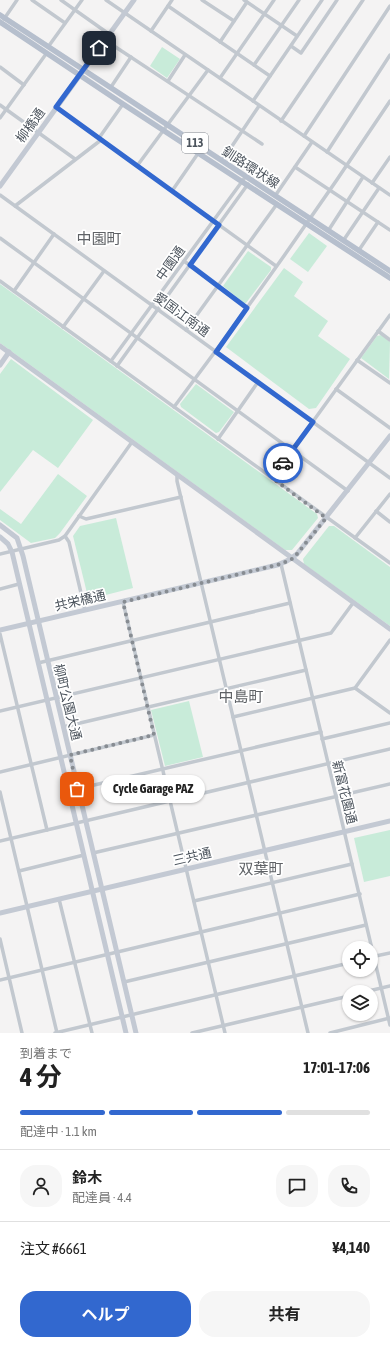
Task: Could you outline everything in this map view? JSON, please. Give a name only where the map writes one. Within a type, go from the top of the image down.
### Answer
[{"type":"main road","name":"釧路環状線","points":[[1,20],[48,47],[123,104],[202,148],[222,161],[244,179]]},
{"type":"main road","name":"釧路環状線","points":[[1,20],[46,54],[111,87],[198,153],[244,179],[277,204],[328,230],[390,271]]},
{"type":"main road","name":"釧路環状線","points":[[250,183],[275,196],[390,278]]},
{"type":"street","points":[[1,20],[18,0]]},
{"type":"street","points":[[32,0],[65,23]]},
{"type":"street","points":[[61,0],[109,34]]},
{"type":"street","points":[[48,47],[82,0]]},
{"type":"street","points":[[106,0],[390,195]]},
{"type":"street","name":"柳橋通","points":[[0,186],[134,0]]},
{"type":"street","points":[[151,31],[172,0]]},
{"type":"street","points":[[202,0],[234,22]]},
{"type":"street","points":[[220,78],[274,0]]},
{"type":"street","points":[[254,65],[299,0]]},
{"type":"street","points":[[253,101],[322,0]]},
{"type":"street","points":[[290,46],[301,53],[337,0]]},
{"type":"street","points":[[281,121],[364,0]]},
{"type":"street","points":[[220,42],[234,22],[245,1],[297,36]]},
{"type":"street","points":[[168,6],[270,76]]},
{"type":"street","points":[[304,136],[390,6]]},
{"type":"street","points":[[105,40],[262,144]]},
{"type":"street","points":[[0,118],[46,54]]},
{"type":"street","points":[[168,81],[186,55]]},
{"type":"street","points":[[327,152],[390,55]]},
{"type":"street","points":[[111,87],[131,57]]},
{"type":"street","points":[[0,67],[24,85]]},
{"type":"street","points":[[138,166],[208,70]]},
{"type":"street","points":[[174,407],[216,352],[330,191],[390,101]]},
{"type":"street","points":[[15,206],[100,139],[123,104]]},
{"type":"street","points":[[0,105],[75,159]]},
{"type":"street","points":[[222,161],[259,106]]},
{"type":"street","points":[[56,107],[276,266]]},
{"type":"street","points":[[275,196],[312,142]]},
{"type":"street","points":[[172,191],[202,148]]},
{"type":"street","points":[[372,183],[390,157]]},
{"type":"street","points":[[295,167],[390,230]]},
{"type":"street","points":[[328,230],[364,177]]},
{"type":"street","name":"中園通","points":[[111,361],[244,179]]},
{"type":"street","name":"中園通","points":[[117,366],[250,183]]},
{"type":"street","points":[[343,241],[379,188]]},
{"type":"street","name":"愛国江南通","points":[[0,195],[390,478]]},
{"type":"street","points":[[186,330],[277,204]]},
{"type":"street","points":[[359,250],[378,222]]},
{"type":"street","points":[[14,290],[54,234]]},
{"type":"street","points":[[0,238],[83,300],[138,338],[348,491]]},
{"type":"street","points":[[184,261],[247,308]]},
{"type":"street","points":[[63,327],[104,271]]},
{"type":"street","points":[[0,280],[390,563]]},
{"type":"street","points":[[272,478],[390,315]]},
{"type":"street","points":[[378,331],[390,340]]},
{"type":"street","points":[[0,346],[390,630]]},
{"type":"street","points":[[0,365],[9,352]]},
{"type":"street","points":[[357,360],[390,383]]},
{"type":"street","points":[[218,439],[258,382]]},
{"type":"street","points":[[336,389],[390,428]]},
{"type":"street","name":"共栄橋通","points":[[0,630],[281,564],[292,559],[348,491],[390,436]]},
{"type":"street","points":[[0,554],[59,540],[65,536],[132,442]]},
{"type":"street","points":[[178,476],[177,481],[308,1033]]},
{"type":"street","points":[[355,538],[390,494]]},
{"type":"street","points":[[79,516],[86,520],[181,497]]},
{"type":"street","points":[[376,512],[390,522]]},
{"type":"street","name":"柳町公園大通","points":[[0,525],[15,535],[21,550],[46,661],[70,755],[136,1033]]},
{"type":"street","points":[[65,536],[69,542],[85,610]]},
{"type":"street","name":"柳町公園大通","points":[[0,538],[8,544],[12,552],[106,954],[126,1033]]},
{"type":"street","name":"新富花園通","points":[[281,564],[360,894],[369,941]]},
{"type":"street","points":[[0,589],[19,584]]},
{"type":"street","points":[[123,602],[225,1033]]},
{"type":"street","points":[[38,663],[290,603]]},
{"type":"street","points":[[0,711],[331,633],[354,603]]},
{"type":"street","points":[[0,634],[47,830]]},
{"type":"street","points":[[233,717],[355,688],[390,640]]},
{"type":"street","points":[[63,727],[306,670]]},
{"type":"street","points":[[355,688],[390,712]]},
{"type":"street","points":[[322,739],[390,723]]},
{"type":"street","points":[[77,789],[321,732]]},
{"type":"street","points":[[0,772],[154,735]]},
{"type":"street","points":[[0,841],[390,749]]},
{"type":"street","points":[[93,853],[390,784]]},
{"type":"street","points":[[0,792],[57,1033],[342,965]]},
{"type":"street","name":"三共通","points":[[0,913],[390,821]]},
{"type":"street","points":[[19,871],[84,855]]},
{"type":"street","points":[[194,901],[352,864]]},
{"type":"street","points":[[0,980],[116,951],[360,894]]},
{"type":"street","points":[[59,899],[92,1033]]},
{"type":"street","points":[[124,982],[366,925]]},
{"type":"street","points":[[0,939],[22,1033]]},
{"type":"street","points":[[378,956],[390,953]]},
{"type":"street","name":"新富花園通","points":[[378,977],[390,1025]]},
{"type":"street","points":[[378,989],[390,986]]},
{"type":"street","points":[[192,1033],[342,998]]},
{"type":"street","points":[[330,1033],[389,1019]]},
{"type":"green space","points":[[162,47],[180,59],[167,78],[150,66]]},
{"type":"green space","points":[[309,233],[327,246],[308,272],[290,259]]},
{"type":"green space","points":[[248,251],[271,267],[271,270],[246,303],[244,303],[223,286]]},
{"type":"green space","points":[[284,268],[303,282],[294,296],[328,321],[318,336],[350,359],[316,408],[309,409],[226,347]]},
{"type":"green space","points":[[0,284],[317,514],[318,518],[292,550],[285,550],[0,343]]},
{"type":"green space","points":[[381,335],[390,342],[389,379],[361,358],[377,336]]},
{"type":"green space","points":[[11,359],[93,420],[58,468],[33,450],[0,492],[0,374]]},
{"type":"green space","points":[[196,384],[234,412],[219,432],[216,433],[181,407],[180,404]]},
{"type":"green space","points":[[58,474],[87,496],[55,538],[31,543],[0,520],[0,509],[21,524]]},
{"type":"green space","points":[[116,518],[133,588],[94,598],[87,593],[73,536],[80,526]]},
{"type":"green space","points":[[329,526],[334,526],[390,567],[390,626],[304,564],[303,559]]},
{"type":"green space","points":[[189,701],[203,757],[165,766],[151,710]]},
{"type":"green space","points":[[390,830],[390,876],[364,882],[354,838]]},
{"type":"way so far","points":[[77,789],[70,755],[154,735],[123,602],[281,564],[292,559],[297,554],[326,518],[272,478],[283,463]]},
{"type":"place","name":"Cycle Garage PAZ","points":[[77,789]]},
{"type":"district","name":"中園町","points":[[99,239]]},
{"type":"district","name":"中島町","points":[[241,697]]},
{"type":"district","name":"双葉町","points":[[261,869]]},
{"type":"route","points":[[99,48],[56,107],[219,225],[190,265],[247,308],[216,352],[313,422],[283,463]]}]
